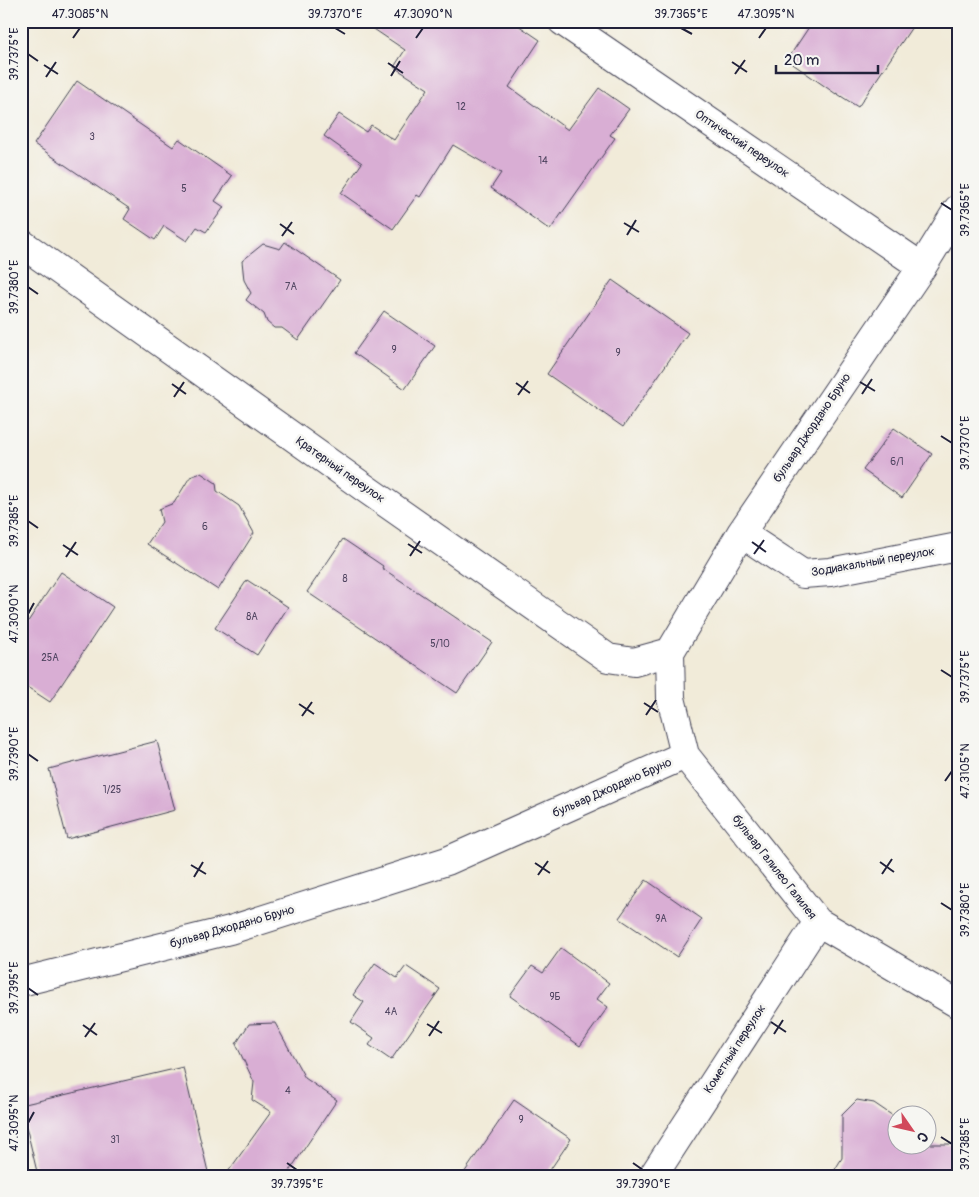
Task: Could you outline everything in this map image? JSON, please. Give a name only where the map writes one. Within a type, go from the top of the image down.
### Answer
[{"type":"street","name":"Оптический переулок","points":[[562,21],[922,267]]},
{"type":"street","name":"бульвар Джордано Бруно","points":[[21,982],[230,930],[447,861],[685,755],[671,698],[670,652],[741,533],[922,267],[958,209]]},
{"type":"street","name":"Кратерный переулок","points":[[21,243],[369,491],[608,658],[634,662],[670,652]]},
{"type":"street","name":"Зодиакальный переулок","points":[[741,533],[803,574],[830,572],[958,547]]},
{"type":"street","name":"бульвар Галилео Галилея","points":[[685,755],[818,922],[958,1004]]},
{"type":"street","name":"Кометный переулок","points":[[652,1176],[818,922]]},
{"type":"building","points":[[362,21],[512,21],[540,40],[509,87],[568,130],[599,88],[629,109],[610,135],[615,138],[550,230],[491,188],[501,173],[453,145],[420,197],[417,195],[393,229],[341,193],[362,163],[324,136],[339,114],[366,132],[371,125],[394,140],[428,89],[394,67],[405,50]]},
{"type":"building","points":[[813,21],[916,21],[858,107],[787,60]]},
{"type":"building","points":[[77,81],[173,147],[179,139],[232,176],[215,201],[224,207],[206,232],[197,227],[187,241],[164,226],[155,240],[124,219],[130,209],[34,144]]},
{"type":"building","points":[[285,242],[340,280],[298,340],[282,328],[274,328],[267,322],[264,314],[246,300],[251,293],[244,280],[242,261],[263,244],[280,249]]},
{"type":"building","points":[[612,280],[688,333],[623,427],[547,374]]},
{"type":"building","points":[[384,311],[435,346],[405,389],[354,353]]},
{"type":"building","points":[[894,428],[932,454],[902,498],[863,470]]},
{"type":"building","points":[[201,473],[216,483],[217,491],[239,506],[254,533],[218,590],[147,544],[162,522],[159,509],[174,503],[190,477]]},
{"type":"building","points":[[343,539],[383,566],[382,568],[492,642],[457,693],[307,592]]},
{"type":"building","points":[[61,572],[113,607],[50,702],[21,683],[21,632]]},
{"type":"building","points":[[247,580],[288,607],[257,655],[215,628]]},
{"type":"building","points":[[157,741],[175,810],[67,839],[49,769]]},
{"type":"building","points":[[646,880],[702,919],[677,957],[619,918]]},
{"type":"building","points":[[561,948],[609,983],[597,999],[608,1007],[580,1046],[510,996],[532,966],[543,973]]},
{"type":"building","points":[[375,963],[397,978],[406,966],[440,989],[391,1060],[369,1045],[374,1038],[351,1022],[364,1002],[353,995]]},
{"type":"building","points":[[275,1023],[305,1078],[337,1100],[286,1176],[225,1176],[271,1112],[252,1100],[254,1082],[236,1044],[249,1024]]},
{"type":"building","points":[[183,1067],[209,1176],[38,1176],[21,1105]]},
{"type":"building","points":[[514,1100],[571,1139],[546,1176],[462,1176]]},
{"type":"building","points":[[857,1100],[874,1103],[886,1111],[886,1154],[936,1154],[936,1144],[958,1144],[958,1176],[831,1176],[842,1158],[842,1115]]}]
